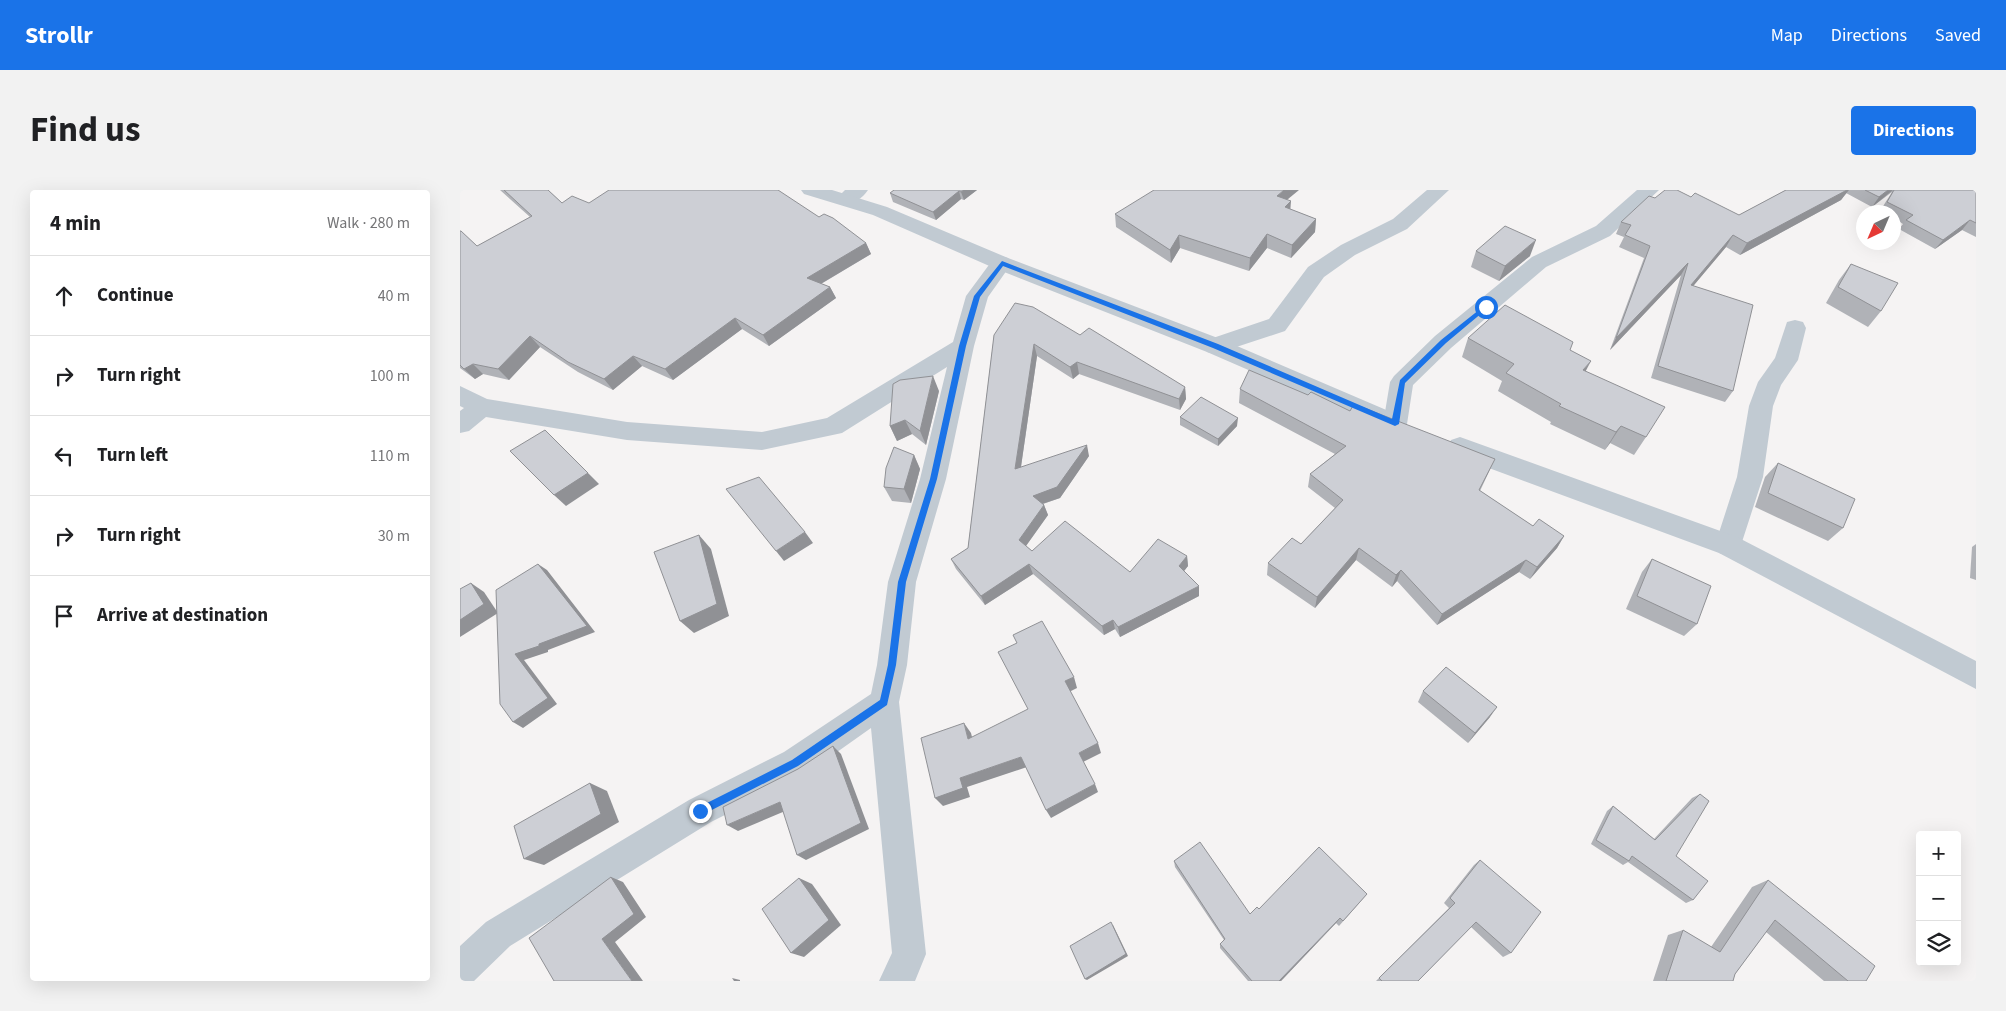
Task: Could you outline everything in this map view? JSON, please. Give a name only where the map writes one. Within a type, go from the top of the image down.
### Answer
[{"type":"street","points":[[811,190],[831,198],[852,194],[880,211],[1002,263],[1216,346],[1405,427],[1402,382],[1443,342],[1539,262],[1582,243],[1603,230],[1649,190]]},
{"type":"street","points":[[1216,346],[1277,325],[1316,272],[1348,250],[1400,224],[1439,190]]},
{"type":"street","points":[[897,981],[909,954],[884,702],[892,665],[902,582],[934,479],[962,346],[977,296],[1002,263]]},
{"type":"street","points":[[1728,545],[1750,477],[1761,406],[1770,382],[1786,360],[1795,328]]},
{"type":"street","points":[[460,395],[482,407],[627,431],[762,441],[832,426],[962,346]]},
{"type":"street","points":[[460,424],[482,407]]},
{"type":"street","points":[[1442,440],[1728,545],[1976,676]]},
{"type":"street","points":[[460,970],[498,934],[700,811],[795,763],[884,702]]},
{"type":"building","points":[[504,190],[548,190],[562,203],[572,196],[589,203],[609,190],[778,190],[819,217],[824,214],[833,218],[866,243],[807,278],[830,287],[763,335],[735,318],[665,369],[633,356],[604,379],[568,362],[530,336],[498,369],[473,364],[464,369],[460,365],[460,231],[477,246],[532,216]]},
{"type":"building","points":[[894,190],[964,190],[959,191],[933,212],[890,193]]},
{"type":"building","points":[[1154,190],[1284,190],[1277,196],[1291,201],[1285,207],[1316,219],[1292,245],[1267,234],[1250,258],[1179,235],[1170,250],[1115,214]]},
{"type":"building","points":[[1665,190],[1677,190],[1691,197],[1695,193],[1739,215],[1786,190],[1847,190],[1747,243],[1733,235],[1691,285],[1753,305],[1733,391],[1658,366],[1688,263],[1616,338],[1650,246],[1625,235],[1631,225],[1621,222],[1649,196],[1655,198]]},
{"type":"building","points":[[1865,190],[1888,190],[1879,197]]},
{"type":"building","points":[[1894,190],[1976,190],[1976,223],[1970,220],[1943,240],[1906,220],[1913,215],[1901,209],[1901,205],[1893,205],[1887,202]]},
{"type":"building","points":[[1505,226],[1536,240],[1505,266],[1476,251]]},
{"type":"building","points":[[1851,264],[1898,283],[1881,311],[1838,287]]},
{"type":"building","points":[[1015,303],[1033,307],[1080,335],[1089,328],[1185,387],[1179,399],[1077,362],[1070,367],[1034,344],[1015,469],[1087,445],[1057,487],[1033,496],[1044,505],[1019,540],[1032,551],[1065,521],[1130,572],[1158,539],[1187,556],[1179,566],[1199,586],[1118,627],[1113,620],[1102,626],[1029,564],[981,596],[951,559],[968,548],[994,335]]},
{"type":"building","points":[[1505,305],[1573,342],[1570,350],[1591,361],[1583,370],[1665,407],[1646,437],[1621,426],[1616,432],[1559,406],[1561,404],[1506,373],[1514,364],[1468,338]]},
{"type":"building","points":[[1249,370],[1308,395],[1311,392],[1350,411],[1354,404],[1495,459],[1479,490],[1533,526],[1539,519],[1564,536],[1537,567],[1526,560],[1442,614],[1401,570],[1396,575],[1359,548],[1317,597],[1268,563],[1292,538],[1301,544],[1343,500],[1310,474],[1346,446],[1240,389]]},
{"type":"building","points":[[933,376],[920,431],[905,420],[890,426],[893,384],[900,380]]},
{"type":"building","points":[[1201,397],[1238,418],[1218,439],[1180,417]]},
{"type":"building","points":[[545,430],[588,473],[554,495],[510,451]]},
{"type":"building","points":[[894,447],[914,455],[904,489],[884,487],[886,468]]},
{"type":"building","points":[[1778,463],[1855,499],[1843,528],[1768,493]]},
{"type":"building","points":[[759,477],[805,532],[776,551],[726,489]]},
{"type":"building","points":[[699,535],[717,604],[680,621],[654,552]]},
{"type":"building","points":[[1652,559],[1711,586],[1697,624],[1637,596]]},
{"type":"building","points":[[538,564],[587,626],[515,654],[548,698],[513,722],[500,704],[496,590]]},
{"type":"building","points":[[471,583],[484,604],[460,620],[460,589]]},
{"type":"building","points":[[1042,621],[1074,677],[1065,681],[1098,743],[1079,753],[1095,784],[1046,810],[1021,757],[960,778],[963,788],[935,798],[921,738],[964,723],[968,739],[1028,709],[998,652],[1017,643],[1013,635]]},
{"type":"building","points":[[1446,667],[1497,707],[1475,733],[1423,691]]},
{"type":"building","points":[[833,746],[861,823],[797,855],[780,802],[727,825],[723,807],[798,769]]},
{"type":"building","points":[[590,783],[601,814],[524,859],[514,826]]},
{"type":"building","points":[[1700,794],[1709,801],[1676,856],[1708,881],[1693,900],[1632,856],[1629,861],[1596,840],[1613,806],[1655,840]]},
{"type":"building","points":[[1200,842],[1250,914],[1257,907],[1259,909],[1319,847],[1367,894],[1343,921],[1340,918],[1279,981],[1252,981],[1220,944],[1225,939],[1174,861]]},
{"type":"building","points":[[1480,860],[1541,912],[1511,953],[1476,922],[1418,981],[1382,981],[1379,978],[1455,903],[1450,898]]},
{"type":"building","points":[[611,877],[634,914],[602,939],[632,981],[554,981],[529,938]]},
{"type":"building","points":[[799,878],[829,920],[791,953],[762,909]]},
{"type":"building","points":[[1768,880],[1875,966],[1866,981],[1848,981],[1775,920],[1735,974],[1733,981],[1666,981],[1683,930],[1720,952]]},
{"type":"building","points":[[1111,922],[1126,954],[1085,979],[1070,946]]},
{"type":"route","points":[[700,811],[795,763],[884,702],[892,665],[902,582],[934,479],[962,346],[977,296],[1002,263],[1216,346],[1395,424],[1402,382],[1443,342],[1486,307]]}]
